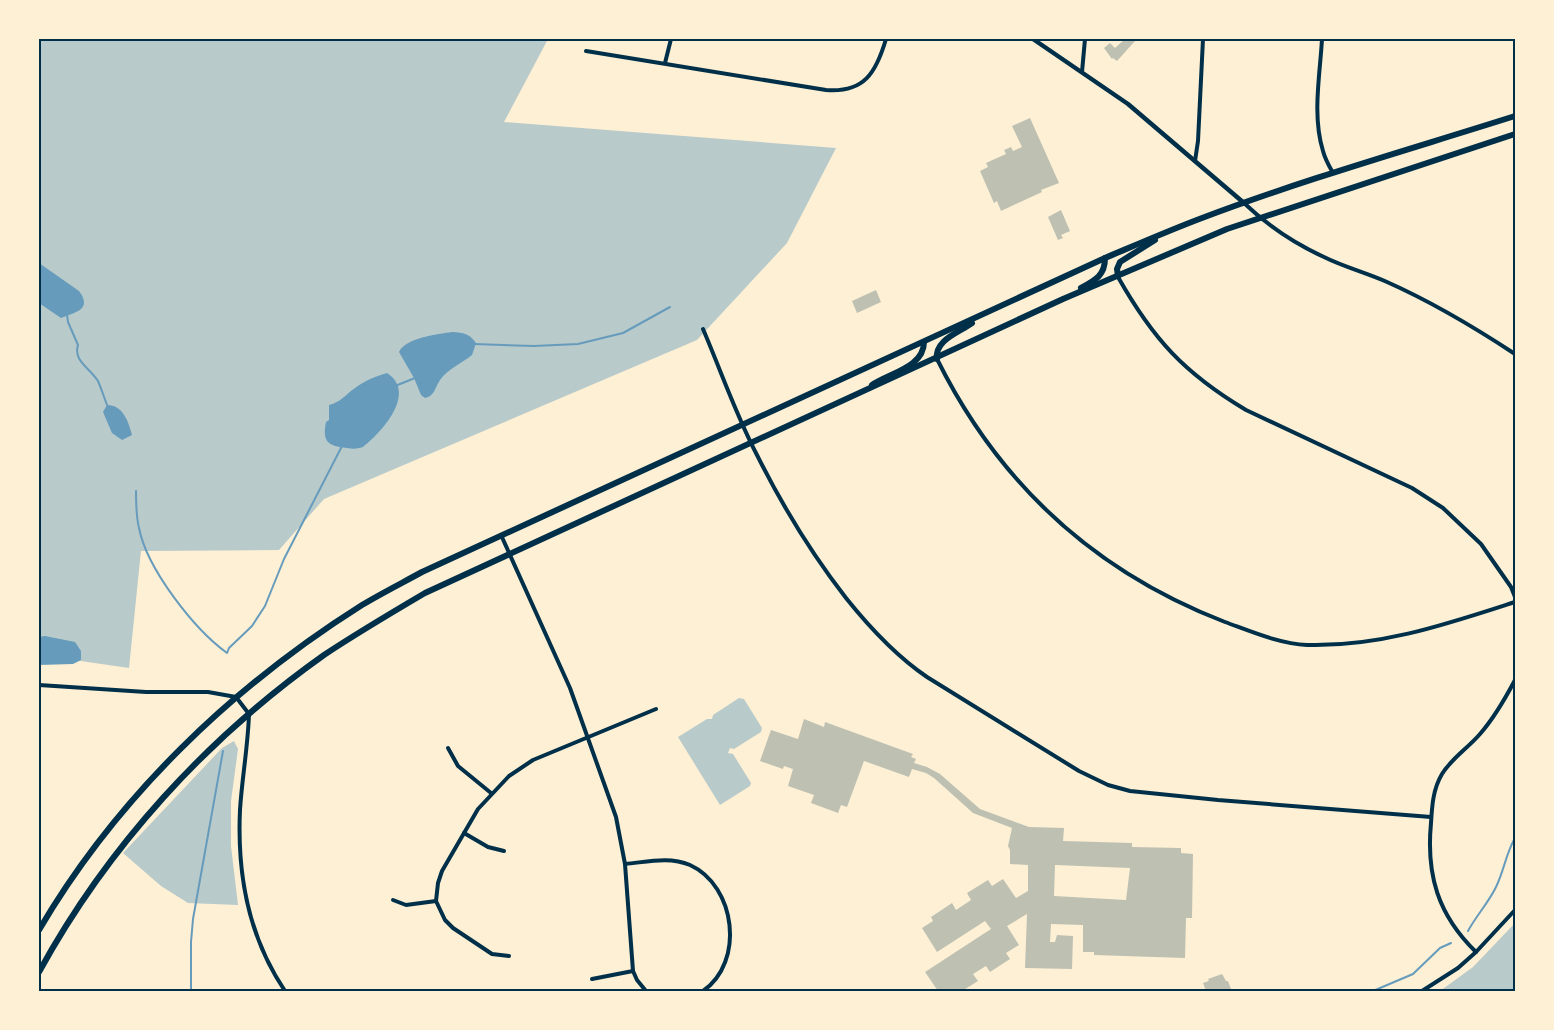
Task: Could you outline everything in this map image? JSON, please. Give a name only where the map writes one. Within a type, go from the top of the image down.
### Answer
[{"type":"main road","points":[[39,930],[67,886],[118,818],[159,770],[236,697],[300,647],[362,605],[422,572],[500,534],[1106,258],[1244,203],[1515,116]]},
{"type":"main road","points":[[39,972],[78,906],[127,840],[175,784],[219,739],[297,676],[365,628],[425,593],[1118,276],[1259,217],[1515,134]]},
{"type":"main road","points":[[1118,276],[1117,269],[1120,262],[1171,231]]},
{"type":"main road","points":[[1035,313],[1088,284],[1102,273],[1106,258]]},
{"type":"main road","points":[[937,358],[936,354],[942,342],[988,313]]},
{"type":"main road","points":[[865,392],[874,383],[920,357],[924,349],[924,342]]},
{"type":"street","points":[[665,63],[671,39]]},
{"type":"street","points":[[586,51],[843,92],[860,85],[870,76],[877,66],[886,39]]},
{"type":"street","points":[[1033,39],[1145,117],[1259,217],[1294,241],[1323,257],[1388,282],[1462,320],[1515,354]]},
{"type":"street","points":[[1082,72],[1086,39]]},
{"type":"street","points":[[1195,162],[1203,39]]},
{"type":"street","points":[[1322,39],[1318,112],[1323,152],[1333,173]]},
{"type":"street","points":[[1118,276],[1152,331],[1192,372],[1246,410],[1412,488],[1443,508],[1481,544],[1511,587],[1515,597]]},
{"type":"street","points":[[703,329],[751,443],[780,499],[816,558],[851,604],[895,652],[927,677],[1079,771],[1108,785],[1152,795],[1431,817]]},
{"type":"street","points":[[937,358],[962,407],[1014,478],[1036,502],[1099,555],[1132,576],[1200,612],[1268,637],[1305,645],[1351,644],[1387,640],[1420,632],[1515,602]]},
{"type":"street","points":[[500,534],[570,688],[616,818],[625,864],[633,971],[646,991]]},
{"type":"street","points":[[1476,952],[1453,925],[1436,892],[1429,853],[1435,789],[1444,771],[1481,733],[1502,704],[1515,680]]},
{"type":"street","points":[[39,685],[146,692],[208,692],[236,697],[249,714],[240,808],[240,857],[250,917],[266,959],[285,991]]},
{"type":"street","points":[[508,956],[492,954],[453,928],[445,920],[436,901],[442,871],[478,809],[491,793],[520,767],[656,709]]},
{"type":"street","points":[[448,748],[458,766],[491,793]]},
{"type":"street","points":[[464,833],[488,847],[504,851]]},
{"type":"street","points":[[625,864],[660,860],[673,860],[687,864],[705,875],[718,891],[727,916],[729,952],[717,980],[703,991]]},
{"type":"street","points":[[393,900],[406,905],[436,901]]},
{"type":"street","points":[[1422,991],[1458,968],[1515,910]]},
{"type":"street","points":[[592,979],[633,971]]},
{"type":"shaded area","points":[[39,39],[548,39],[504,122],[836,148],[787,243],[697,340],[324,499],[279,550],[141,551],[129,668],[39,655]]},
{"type":"shaded area","points":[[739,698],[744,699],[762,728],[761,732],[734,749],[730,748],[728,753],[733,754],[751,783],[750,786],[720,805],[678,737],[707,719],[712,719],[713,715]]},
{"type":"shaded area","points":[[234,741],[238,749],[231,801],[231,846],[238,905],[188,903],[161,886],[123,853],[222,748]]},
{"type":"shaded area","points":[[1515,923],[1515,991],[1440,991],[1473,967]]},
{"type":"water","points":[[39,263],[79,291],[84,302],[77,312],[61,318],[39,303]]},
{"type":"water","points":[[452,332],[471,337],[476,343],[472,355],[447,373],[433,393],[425,398],[421,395],[399,352],[402,347],[415,340]]},
{"type":"water","points":[[387,373],[396,381],[399,391],[398,402],[387,423],[363,447],[351,449],[328,442],[325,429],[326,422],[329,420],[329,405],[340,400],[362,383]]},
{"type":"water","points":[[107,405],[121,411],[127,419],[132,435],[122,440],[112,433],[103,412]]},
{"type":"water","points":[[45,636],[75,642],[81,651],[81,660],[73,664],[39,665],[39,637]]},
{"type":"building","points":[[1125,39],[1135,41],[1117,61],[1112,59],[1104,48],[1110,43],[1115,48]]},
{"type":"building","points":[[1030,118],[1059,183],[1001,211],[997,201],[994,203],[980,171],[988,167],[986,163],[1006,154],[1004,150],[1011,147],[1013,151],[1022,147],[1012,126]]},
{"type":"building","points":[[1061,210],[1070,231],[1061,235],[1063,238],[1058,240],[1048,217]]},
{"type":"building","points":[[876,290],[881,302],[857,313],[852,301]]},
{"type":"building","points":[[804,719],[824,727],[825,722],[913,754],[911,757],[916,759],[914,763],[940,774],[980,809],[1029,827],[1064,828],[1063,841],[1132,843],[1132,847],[1181,848],[1181,853],[1193,854],[1192,918],[1186,918],[1185,958],[1094,955],[1094,952],[1083,952],[1083,925],[1051,924],[1050,942],[1055,942],[1057,935],[1073,936],[1072,969],[1025,968],[1027,914],[1007,926],[1019,945],[1006,953],[1010,959],[990,972],[986,966],[973,974],[978,981],[962,991],[953,989],[938,991],[925,972],[991,929],[985,921],[937,952],[922,928],[933,921],[931,917],[952,903],[956,910],[971,900],[967,893],[988,880],[992,886],[1003,879],[1016,898],[1028,891],[1028,865],[1010,864],[1008,846],[1012,828],[973,813],[926,773],[912,769],[909,777],[864,761],[847,807],[841,805],[838,813],[811,803],[814,795],[788,786],[793,769],[784,766],[783,769],[760,761],[771,730],[798,739]],"holes":[[[1055,865],[1130,868],[1126,900],[1054,896]]]},
{"type":"building","points":[[1222,974],[1228,981],[1230,991],[1206,991],[1203,983]]},
{"type":"waterway","points":[[474,344],[534,346],[578,344],[623,333],[670,307]]},
{"type":"waterway","points":[[67,315],[78,345],[78,356],[98,381],[107,405]]},
{"type":"waterway","points":[[395,386],[415,378]]},
{"type":"waterway","points":[[136,491],[139,528],[151,561],[187,614],[227,653],[229,648],[252,626],[265,606],[284,559],[342,446]]},
{"type":"waterway","points":[[191,991],[193,919],[223,751]]},
{"type":"waterway","points":[[1468,931],[1496,887],[1515,838]]},
{"type":"waterway","points":[[1373,991],[1413,974],[1440,948],[1451,943]]}]
